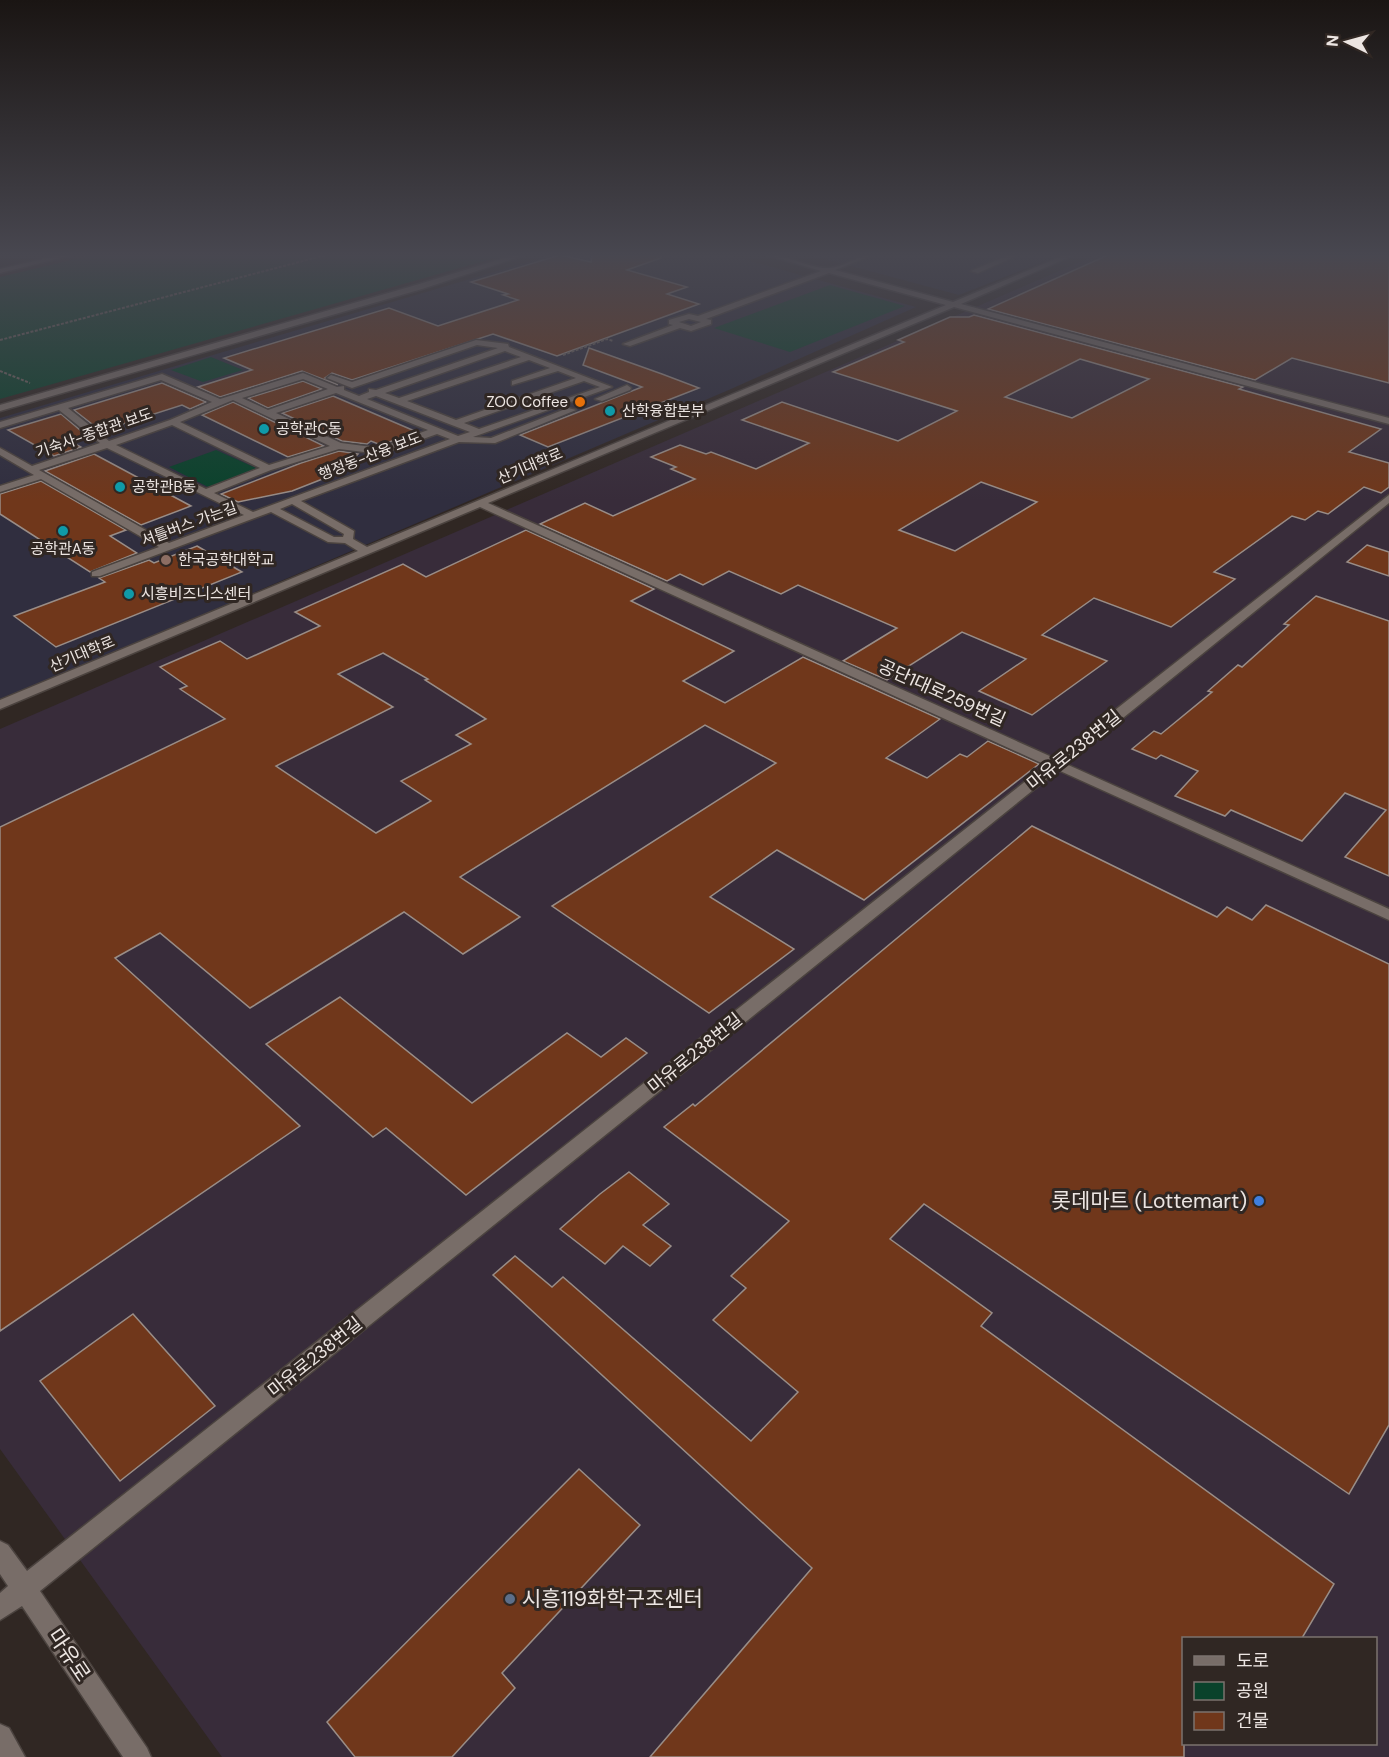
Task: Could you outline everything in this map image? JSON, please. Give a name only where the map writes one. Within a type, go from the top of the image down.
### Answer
[{"type":"street","points":[[0,408],[245,337]]},
{"type":"street","points":[[627,344],[648,337]]},
{"type":"street","name":"산기대학로","points":[[0,705],[877,337]]},
{"type":"street","points":[[1072,337],[1389,422]]},
{"type":"street","points":[[0,425],[162,376],[215,400],[235,398],[303,376],[336,390],[357,399],[435,431],[458,439],[492,441],[627,388],[509,346],[476,342],[352,385],[336,390],[268,413]]},
{"type":"street","points":[[357,399],[505,348],[584,378]]},
{"type":"street","points":[[399,401],[529,357]]},
{"type":"street","points":[[215,400],[302,369],[376,392],[479,432]]},
{"type":"street","points":[[515,383],[559,369]]},
{"type":"street","points":[[456,423],[584,378]]},
{"type":"street","name":"행정동-산융 보도","points":[[293,501],[458,439],[608,387],[584,378]]},
{"type":"street","points":[[77,385],[99,396]]},
{"type":"street","points":[[59,391],[78,402]]},
{"type":"street","points":[[235,398],[339,446],[381,451],[435,431]]},
{"type":"street","name":"기숙사-종합관 보도","points":[[32,470],[173,422],[215,400]]},
{"type":"street","points":[[61,407],[107,444],[254,516]]},
{"type":"street","points":[[173,422],[268,468]]},
{"type":"street","points":[[207,492],[268,468],[339,446]]},
{"type":"street","points":[[0,451],[32,470]]},
{"type":"street","name":"기숙사-종합관 보도","points":[[32,470],[42,476]]},
{"type":"street","points":[[42,476],[168,547]]},
{"type":"street","name":"기숙사-종합관 보도","points":[[0,489],[42,476]]},
{"type":"street","name":"마유로238번길","points":[[0,1608],[1389,498]]},
{"type":"street","points":[[293,501],[350,533],[347,540]]},
{"type":"street","name":"셔틀버스 가는길","points":[[96,574],[293,501]]},
{"type":"street","name":"공단1대로259번길","points":[[480,503],[1389,915]]},
{"type":"street","points":[[272,509],[332,540],[347,540],[366,551]]},
{"type":"street","name":"마유로","points":[[0,1553],[138,1757]]},
{"type":"street","points":[[0,1737],[12,1757]]},
{"type":"path","points":[[543,362],[607,339],[627,344]]},
{"type":"path","points":[[0,371],[28,382]]},
{"type":"shaded area","name":"한국공학대학교","points":[[274,337],[848,337],[0,701],[0,418]]},
{"type":"shaded area","points":[[906,337],[1389,337],[1389,1757],[222,1757],[0,1449],[0,729]]},
{"type":"green space","points":[[0,337],[217,337],[0,399]]},
{"type":"green space","points":[[742,337],[828,337],[790,352]]},
{"type":"green space","points":[[211,357],[243,370],[203,382],[171,370]]},
{"type":"green space","points":[[216,450],[258,469],[208,487],[169,467]]},
{"type":"building","points":[[293,337],[484,337],[352,380],[332,373],[325,378],[338,385],[302,371],[220,397],[198,387],[252,370],[224,358]]},
{"type":"building","points":[[502,337],[609,337],[557,356]]},
{"type":"building","points":[[905,337],[1056,337],[1243,387],[1239,389],[1381,429],[1349,452],[1389,463],[1389,487],[1381,493],[1364,487],[1328,514],[1318,511],[1305,520],[1292,516],[1214,572],[1235,579],[1171,627],[1094,598],[1042,635],[1107,661],[1032,715],[979,691],[1026,659],[962,632],[887,680],[843,661],[897,628],[798,585],[781,594],[729,571],[703,585],[680,574],[667,581],[540,524],[585,503],[613,516],[695,479],[671,469],[676,467],[651,457],[680,445],[706,454],[711,452],[756,469],[809,443],[742,420],[782,402],[898,441],[957,411],[833,372],[904,342],[898,340]],"holes":[[[1080,359],[1149,379],[1072,418],[1005,397]],[[981,482],[1037,502],[955,551],[899,530]]]},
{"type":"building","points":[[1093,337],[1389,337],[1389,383],[1292,358],[1255,380]]},
{"type":"building","name":"산학융합본부","points":[[589,348],[699,388],[548,447],[520,435],[642,387],[583,365]]},
{"type":"building","points":[[303,381],[322,389],[268,408],[248,398]]},
{"type":"building","points":[[162,383],[206,402],[190,409],[182,405],[101,431],[74,410]]},
{"type":"building","points":[[333,396],[417,432],[381,445],[371,441],[367,444],[342,441],[282,413]]},
{"type":"building","name":"공학관C동","points":[[233,402],[324,446],[288,457],[202,415]]},
{"type":"building","points":[[61,414],[87,436],[70,441],[81,447],[54,456],[8,430]]},
{"type":"building","points":[[339,451],[358,454],[348,464],[325,478],[292,491],[238,502],[221,494],[301,463]]},
{"type":"building","name":"공학관B동","points":[[94,454],[191,506],[141,525],[45,471]]},
{"type":"building","name":"공학관A동","points":[[41,481],[126,530],[110,536],[137,553],[90,572],[0,514],[0,494]]},
{"type":"building","points":[[526,530],[654,589],[631,601],[734,651],[683,681],[725,703],[803,657],[940,719],[886,758],[927,778],[960,754],[967,757],[988,741],[1039,764],[864,900],[777,850],[710,897],[794,949],[709,1013],[552,906],[776,763],[705,725],[460,877],[520,917],[463,954],[404,912],[250,1008],[160,933],[115,958],[300,1126],[0,1331],[0,827],[225,719],[180,689],[187,686],[160,667],[220,641],[247,659],[320,626],[295,612],[403,564],[426,577]],"holes":[[[383,653],[428,679],[425,680],[486,719],[456,735],[471,744],[401,781],[431,801],[376,833],[276,766],[393,707],[338,674]]]},
{"type":"building","points":[[1367,545],[1389,552],[1389,576],[1347,562]]},
{"type":"building","name":"시흥비즈니스센터","points":[[197,546],[242,572],[56,647],[14,616],[105,582],[99,578],[149,560],[154,563]]},
{"type":"building","points":[[1316,596],[1389,621],[1389,876],[1345,857],[1386,810],[1345,793],[1302,841],[1231,810],[1225,816],[1175,796],[1198,771],[1161,755],[1156,759],[1132,749],[1154,731],[1161,734],[1212,692],[1208,691],[1238,665],[1242,667],[1289,625],[1284,624]]},
{"type":"building","points":[[1032,826],[1217,917],[1227,907],[1252,920],[1266,905],[1389,964],[1389,1425],[1349,1494],[924,1204],[890,1239],[992,1313],[981,1326],[1334,1584],[1303,1637],[1182,1637],[1184,1757],[650,1757],[812,1568],[493,1275],[515,1256],[552,1287],[563,1277],[751,1441],[798,1392],[713,1320],[746,1288],[731,1276],[789,1221],[664,1127],[693,1104],[695,1106]]},
{"type":"building","points":[[340,997],[472,1103],[567,1033],[601,1057],[626,1038],[647,1053],[466,1195],[386,1128],[373,1137],[266,1044]]},
{"type":"building","points":[[629,1172],[669,1204],[643,1225],[671,1246],[650,1266],[623,1246],[605,1264],[560,1229]]},
{"type":"building","points":[[133,1314],[215,1406],[120,1481],[40,1381]]},
{"type":"building","name":"시흥119화학구조센터","points":[[579,1469],[640,1525],[502,1673],[515,1688],[452,1757],[355,1757],[327,1722]]},
{"type":"place","name":"ZOO Coffee","points":[[580,402]]},
{"type":"place","name":"산학융합본부","points":[[610,411]]},
{"type":"place","name":"공학관C동","points":[[264,429]]},
{"type":"place","name":"공학관B동","points":[[120,487]]},
{"type":"place","name":"공학관A동","points":[[63,531]]},
{"type":"place","name":"한국공학대학교","points":[[166,560]]},
{"type":"place","name":"시흥비즈니스센터","points":[[129,594]]},
{"type":"place","name":"롯데마트 (Lottemart)","points":[[1259,1201]]},
{"type":"place","name":"시흥119화학구조센터","points":[[510,1599]]}]
